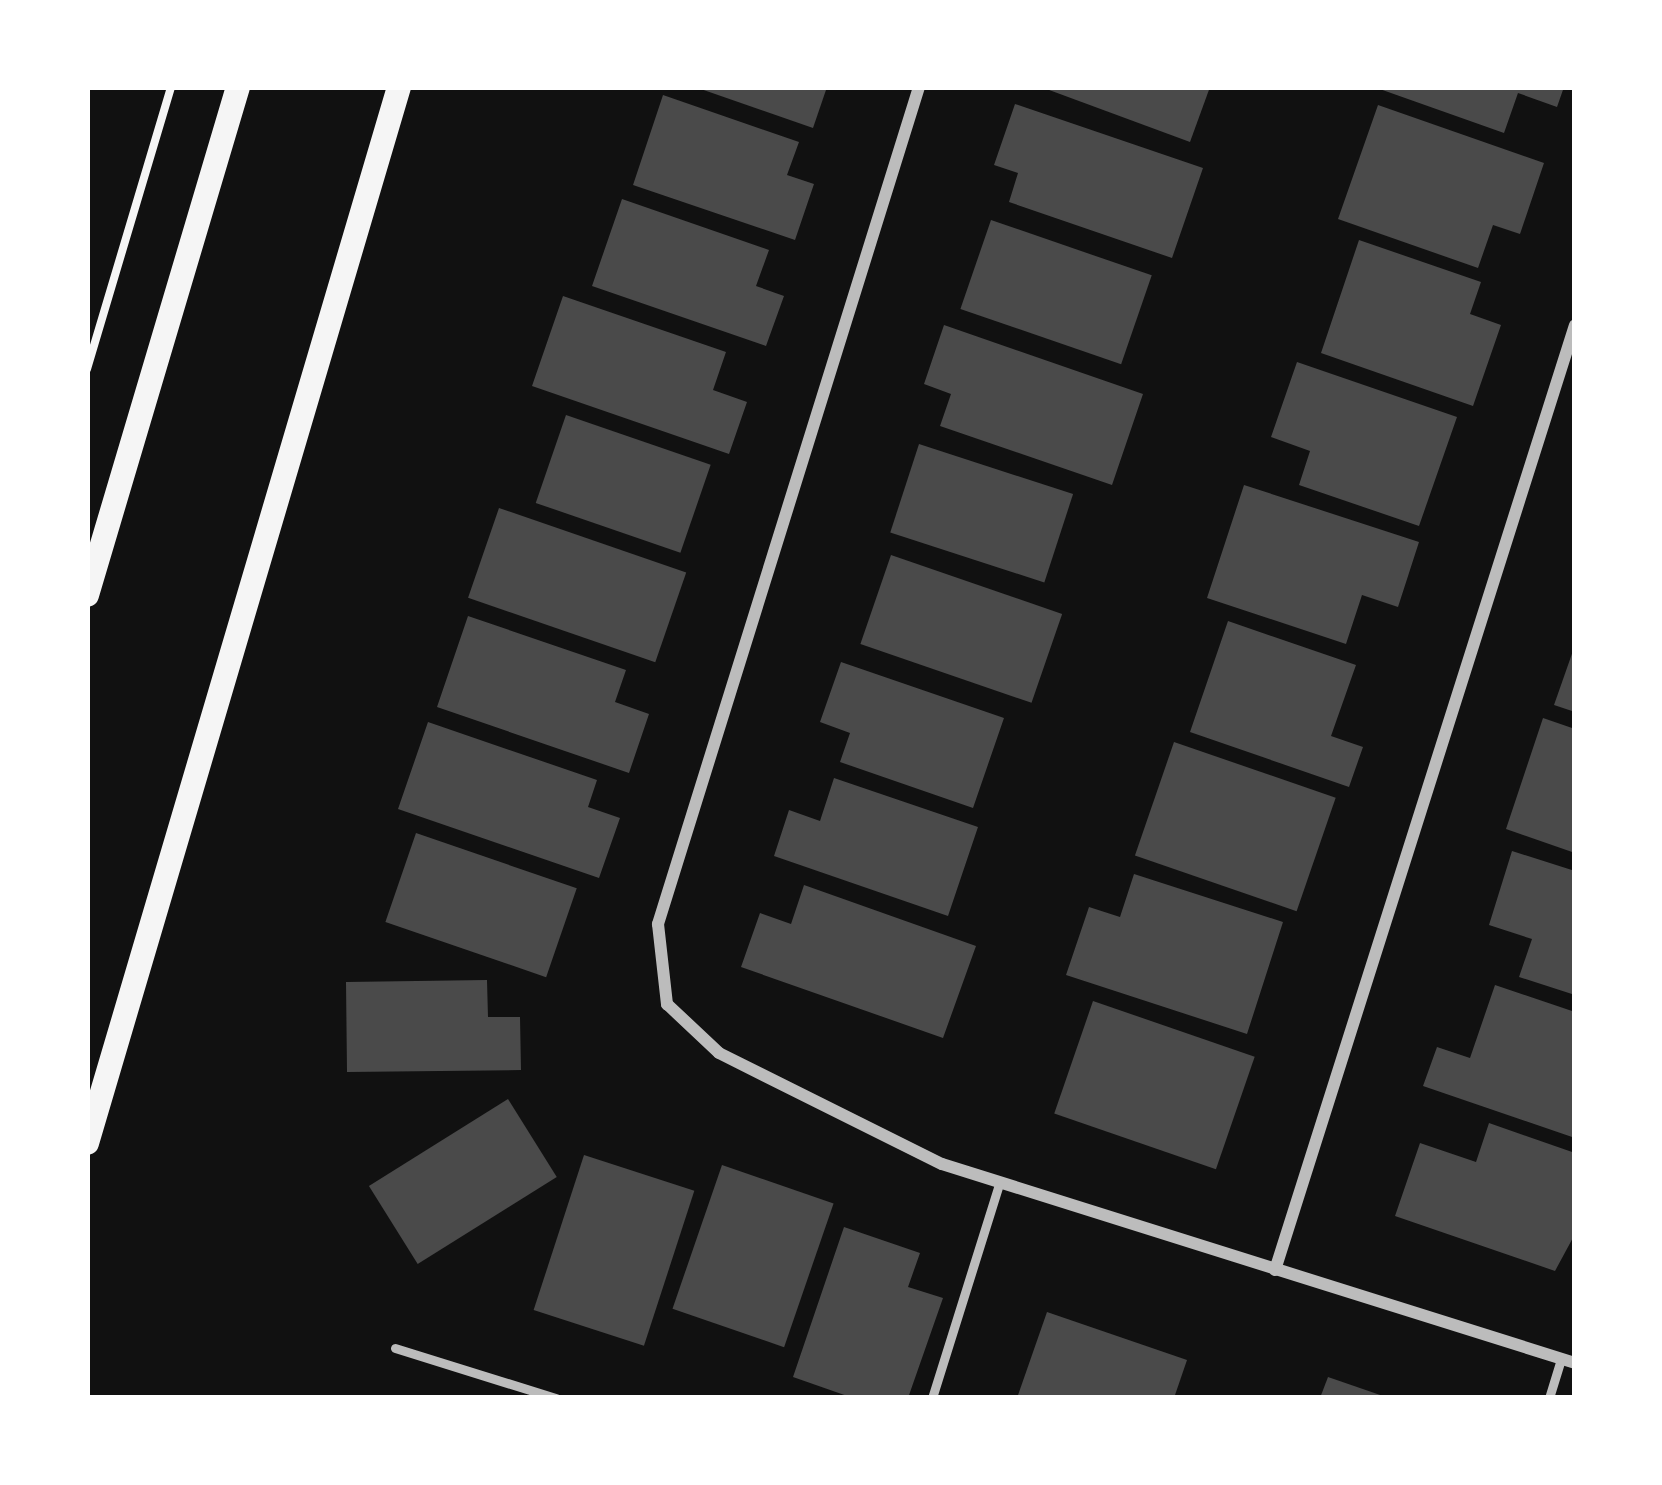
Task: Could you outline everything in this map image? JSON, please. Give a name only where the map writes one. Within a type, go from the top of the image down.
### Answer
[{"type":"main road","points":[[87,595],[238,87]]},
{"type":"main road","points":[[87,1143],[399,87]]},
{"type":"street","points":[[919,87],[658,924],[667,1004],[719,1053],[999,1184],[1568,1361]]},
{"type":"street","points":[[1275,1270],[1575,325]]},
{"type":"lane","points":[[932,1398],[999,1184]]},
{"type":"lane","points":[[395,1348],[556,1398]]},
{"type":"lane","points":[[1549,1398],[1568,1361]]},
{"type":"path","points":[[87,369],[171,87]]},
{"type":"building","points":[[695,87],[827,87],[813,128]]},
{"type":"building","points":[[1041,87],[1210,87],[1190,142]]},
{"type":"building","points":[[1374,87],[1564,87],[1557,107],[1518,93],[1504,133]]},
{"type":"building","points":[[663,95],[799,142],[787,175],[814,184],[795,240],[633,185]]},
{"type":"building","points":[[1015,104],[1203,168],[1172,258],[1009,202],[1018,173],[994,165]]},
{"type":"building","points":[[1378,105],[1544,163],[1520,234],[1493,225],[1478,268],[1338,219]]},
{"type":"building","points":[[622,199],[769,250],[756,286],[784,296],[766,346],[592,286]]},
{"type":"building","points":[[991,220],[1152,275],[1121,364],[960,309]]},
{"type":"building","points":[[1359,240],[1481,282],[1470,314],[1501,325],[1473,406],[1321,353]]},
{"type":"building","points":[[563,296],[726,352],[713,390],[747,402],[729,454],[532,386]]},
{"type":"building","points":[[944,325],[1143,394],[1112,485],[940,426],[951,394],[924,384]]},
{"type":"building","points":[[1297,362],[1457,417],[1419,526],[1299,485],[1310,451],[1271,437]]},
{"type":"building","points":[[566,415],[711,465],[680,553],[536,503]]},
{"type":"building","points":[[919,444],[1073,494],[1044,583],[890,532]]},
{"type":"building","points":[[1244,485],[1419,542],[1398,607],[1362,595],[1346,644],[1207,598]]},
{"type":"building","points":[[499,508],[686,572],[655,662],[468,598]]},
{"type":"building","points":[[891,555],[1062,614],[1032,703],[860,644]]},
{"type":"building","points":[[468,616],[626,670],[615,702],[649,714],[629,773],[437,707]]},
{"type":"building","points":[[1228,621],[1356,665],[1331,736],[1363,747],[1349,787],[1190,732]]},
{"type":"building","points":[[1575,648],[1575,712],[1554,705]]},
{"type":"building","points":[[841,662],[1004,718],[973,808],[840,762],[850,733],[820,722]]},
{"type":"building","points":[[1543,718],[1575,729],[1575,853],[1506,829]]},
{"type":"building","points":[[428,722],[597,780],[588,807],[620,818],[599,878],[398,809]]},
{"type":"building","points":[[1174,742],[1336,798],[1297,911],[1135,855]]},
{"type":"building","points":[[834,778],[978,827],[948,916],[774,856],[789,810],[820,821]]},
{"type":"building","points":[[416,833],[577,888],[546,977],[385,922]]},
{"type":"building","points":[[1512,851],[1575,871],[1575,995],[1519,977],[1532,939],[1489,925]]},
{"type":"building","points":[[1134,874],[1283,922],[1247,1034],[1066,975],[1089,907],[1120,917]]},
{"type":"building","points":[[804,885],[976,946],[943,1038],[741,967],[760,913],[791,924]]},
{"type":"building","points":[[487,980],[488,1017],[520,1017],[521,1070],[347,1072],[346,982]]},
{"type":"building","points":[[1495,985],[1575,1012],[1575,1138],[1423,1086],[1437,1047],[1470,1058]]},
{"type":"building","points":[[1093,1001],[1255,1057],[1216,1169],[1054,1114]]},
{"type":"building","points":[[508,1099],[557,1177],[418,1264],[369,1186]]},
{"type":"building","points":[[1489,1123],[1575,1153],[1575,1234],[1555,1271],[1395,1216],[1420,1143],[1476,1162]]},
{"type":"building","points":[[584,1155],[694,1191],[644,1346],[534,1310]]},
{"type":"building","points":[[722,1165],[834,1203],[784,1347],[673,1309]]},
{"type":"building","points":[[844,1227],[920,1253],[908,1287],[943,1298],[908,1398],[853,1398],[793,1377]]},
{"type":"building","points":[[1047,1312],[1187,1360],[1174,1398],[1017,1398]]},
{"type":"building","points":[[1328,1377],[1386,1397],[1386,1398],[1320,1398]]}]
